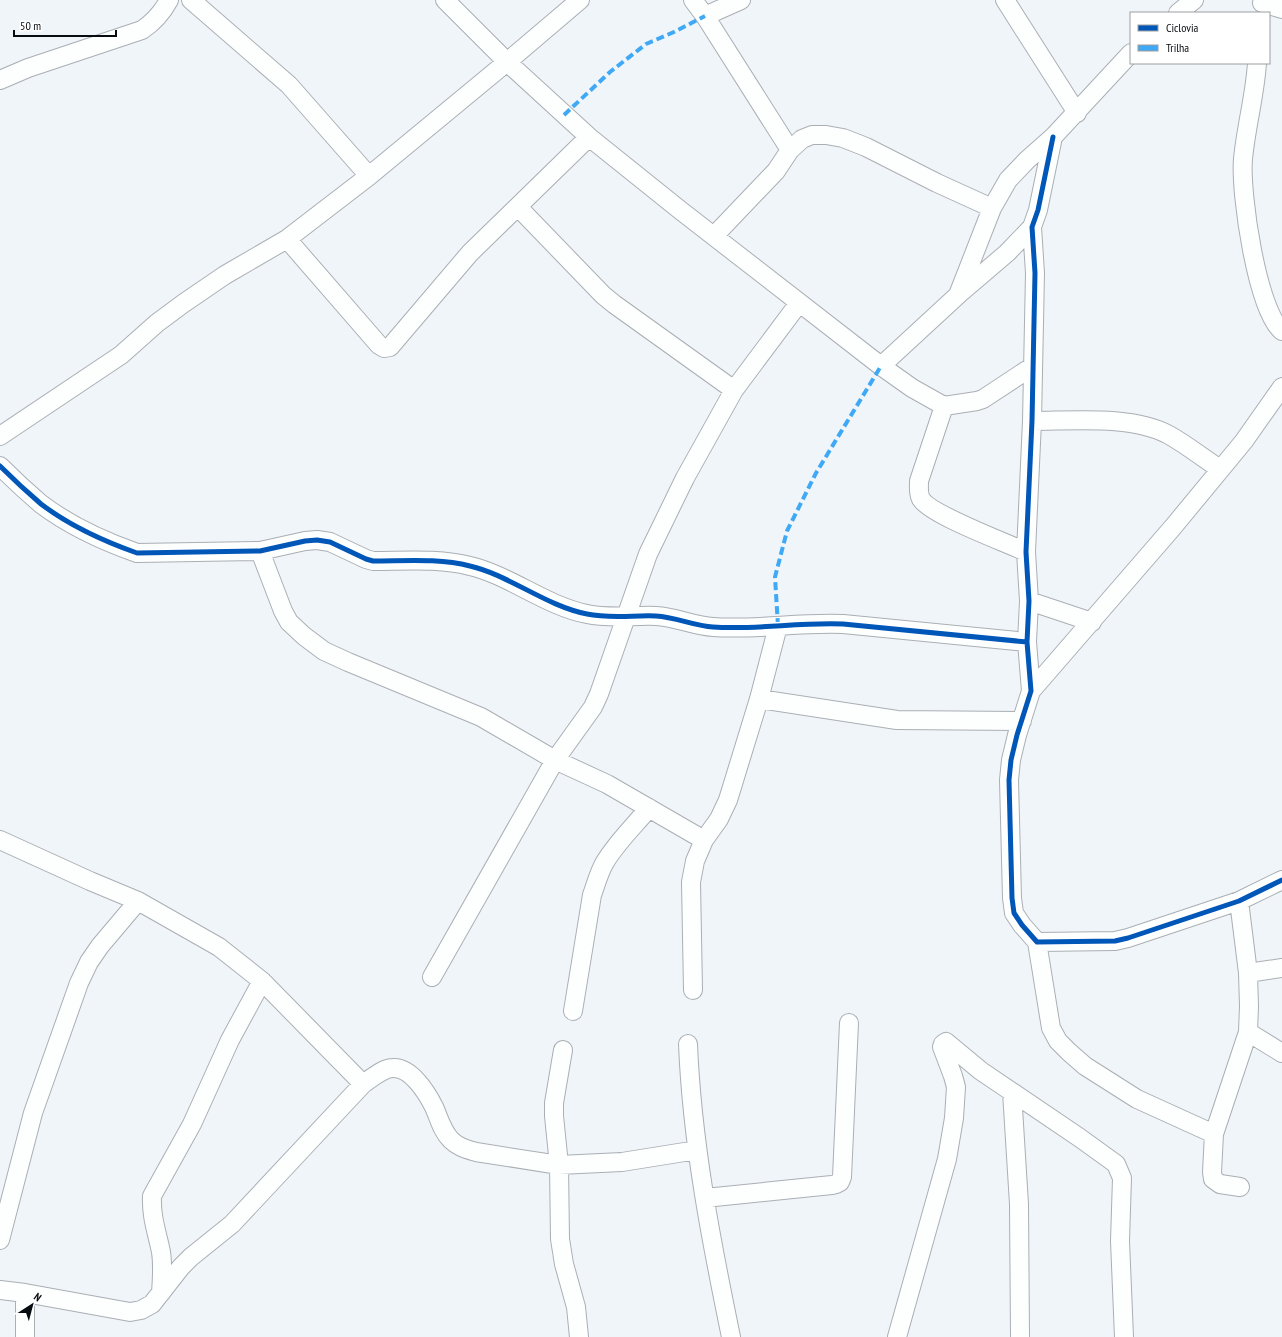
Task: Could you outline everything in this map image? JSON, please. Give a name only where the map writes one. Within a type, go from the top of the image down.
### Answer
[{"type":"street","points":[[0,80],[28,68],[142,30],[153,23],[169,0]]},
{"type":"street","points":[[191,0],[289,86],[369,176]]},
{"type":"street","points":[[445,0],[507,62],[589,137],[799,303],[912,388],[944,406],[977,401],[983,399],[1033,366]]},
{"type":"street","points":[[0,436],[121,354],[157,323],[190,299],[225,275],[287,239],[369,176],[580,0]]},
{"type":"street","points":[[693,0],[705,16],[790,150]]},
{"type":"street","points":[[705,16],[741,0]]},
{"type":"street","points":[[1005,0],[1077,113]]},
{"type":"street","points":[[1179,12],[1194,0]]},
{"type":"street","points":[[1261,5],[1282,9]]},
{"type":"street","points":[[958,295],[992,208],[1008,180],[1077,113],[1130,54]]},
{"type":"street","points":[[1257,64],[1243,160],[1244,200],[1258,276],[1268,312],[1278,328],[1282,331]]},
{"type":"street","points":[[714,236],[776,171],[790,150],[802,140],[812,135],[826,135],[843,138],[866,147],[937,183],[992,208]]},
{"type":"street","points":[[287,239],[379,344],[384,348],[390,347],[470,253],[589,137]]},
{"type":"street","points":[[1053,137],[1039,205],[1032,227],[1035,273],[1032,421],[1026,552],[1029,600],[1027,642],[1031,691],[1011,760],[1009,780],[1012,898],[1014,913],[1037,942],[1051,1028],[1058,1041],[1085,1066],[1138,1099],[1214,1134]]},
{"type":"street","points":[[518,207],[609,299],[734,390]]},
{"type":"street","points":[[881,366],[958,295],[1007,253],[1032,227]]},
{"type":"street","points":[[432,977],[556,760],[593,707],[600,694],[648,554],[685,478],[734,390],[799,303]]},
{"type":"street","points":[[1031,691],[1173,527],[1244,441],[1282,387]]},
{"type":"street","points":[[944,406],[920,481],[918,491],[922,499],[930,507],[946,517],[1026,552]]},
{"type":"street","points":[[1032,421],[1099,421],[1129,423],[1150,427],[1168,435],[1220,469]]},
{"type":"street","points":[[0,466],[41,504],[67,521],[93,535],[137,553],[260,551],[305,540],[317,540],[330,542],[373,561],[443,562],[470,566],[568,608],[587,614],[626,617],[658,616],[713,627],[778,626],[831,623],[1027,642]]},
{"type":"street","points":[[260,551],[283,611],[289,622],[304,636],[324,650],[348,662],[472,712],[556,760],[607,784],[704,840]]},
{"type":"street","points":[[1029,600],[1092,622]]},
{"type":"street","points":[[693,990],[692,882],[695,861],[704,840],[719,819],[728,800],[759,699],[778,626]]},
{"type":"street","points":[[759,699],[898,720],[1022,721]]},
{"type":"street","points":[[573,1011],[592,894],[597,880],[605,863],[618,843],[649,808]]},
{"type":"street","points":[[0,840],[138,901],[219,947],[262,981],[364,1084]]},
{"type":"street","points":[[1037,942],[1116,941],[1128,938],[1239,901],[1282,880]]},
{"type":"street","points":[[0,1240],[32,1113],[79,983],[89,962],[100,946],[138,901]]},
{"type":"street","points":[[1239,901],[1248,973],[1248,1032],[1214,1134],[1212,1172],[1213,1179],[1220,1184],[1240,1187]]},
{"type":"street","points":[[1248,973],[1282,968]]},
{"type":"street","points":[[161,1293],[161,1253],[151,1209],[152,1196],[192,1124],[230,1040],[262,981]]},
{"type":"street","points":[[705,1198],[836,1184],[840,1182],[842,1177],[849,1023]]},
{"type":"street","points":[[1248,1032],[1282,1053]]},
{"type":"street","points":[[897,1337],[952,1138],[956,1087],[942,1047],[946,1042],[981,1071],[1116,1164],[1122,1178],[1120,1241],[1124,1337]]},
{"type":"street","points":[[688,1044],[690,1088],[697,1150],[714,1257],[731,1337]]},
{"type":"street","points":[[563,1050],[554,1103],[559,1165],[560,1239],[564,1264],[576,1308],[580,1337]]},
{"type":"street","points":[[0,1290],[25,1293],[130,1312],[141,1310],[152,1304],[181,1267],[232,1224],[364,1084],[382,1071],[393,1068],[406,1070],[417,1081],[434,1107],[443,1129],[451,1140],[462,1148],[476,1152],[559,1165],[622,1162],[697,1150]]},
{"type":"street","points":[[1012,1092],[1019,1204],[1020,1337]]},
{"type":"street","points":[[25,1293],[25,1337]]},
{"type":"marked path","points":[[564,115],[610,72],[646,44],[705,16]]},
{"type":"marked path","points":[[778,626],[775,577],[787,531],[816,473],[881,366]]},
{"type":"cycle path","points":[[1053,137],[1038,210],[1032,227],[1035,273],[1032,421],[1026,552],[1029,601],[1027,642],[1031,691],[1017,735],[1011,760],[1009,780],[1012,898],[1014,913],[1037,942],[1115,941],[1239,901],[1282,880]]},
{"type":"cycle path","points":[[0,466],[41,504],[63,519],[99,538],[137,553],[260,551],[305,541],[317,540],[330,542],[373,561],[434,561],[458,563],[485,570],[542,598],[572,610],[587,614],[613,617],[656,616],[699,625],[729,628],[843,624],[1027,642]]}]
